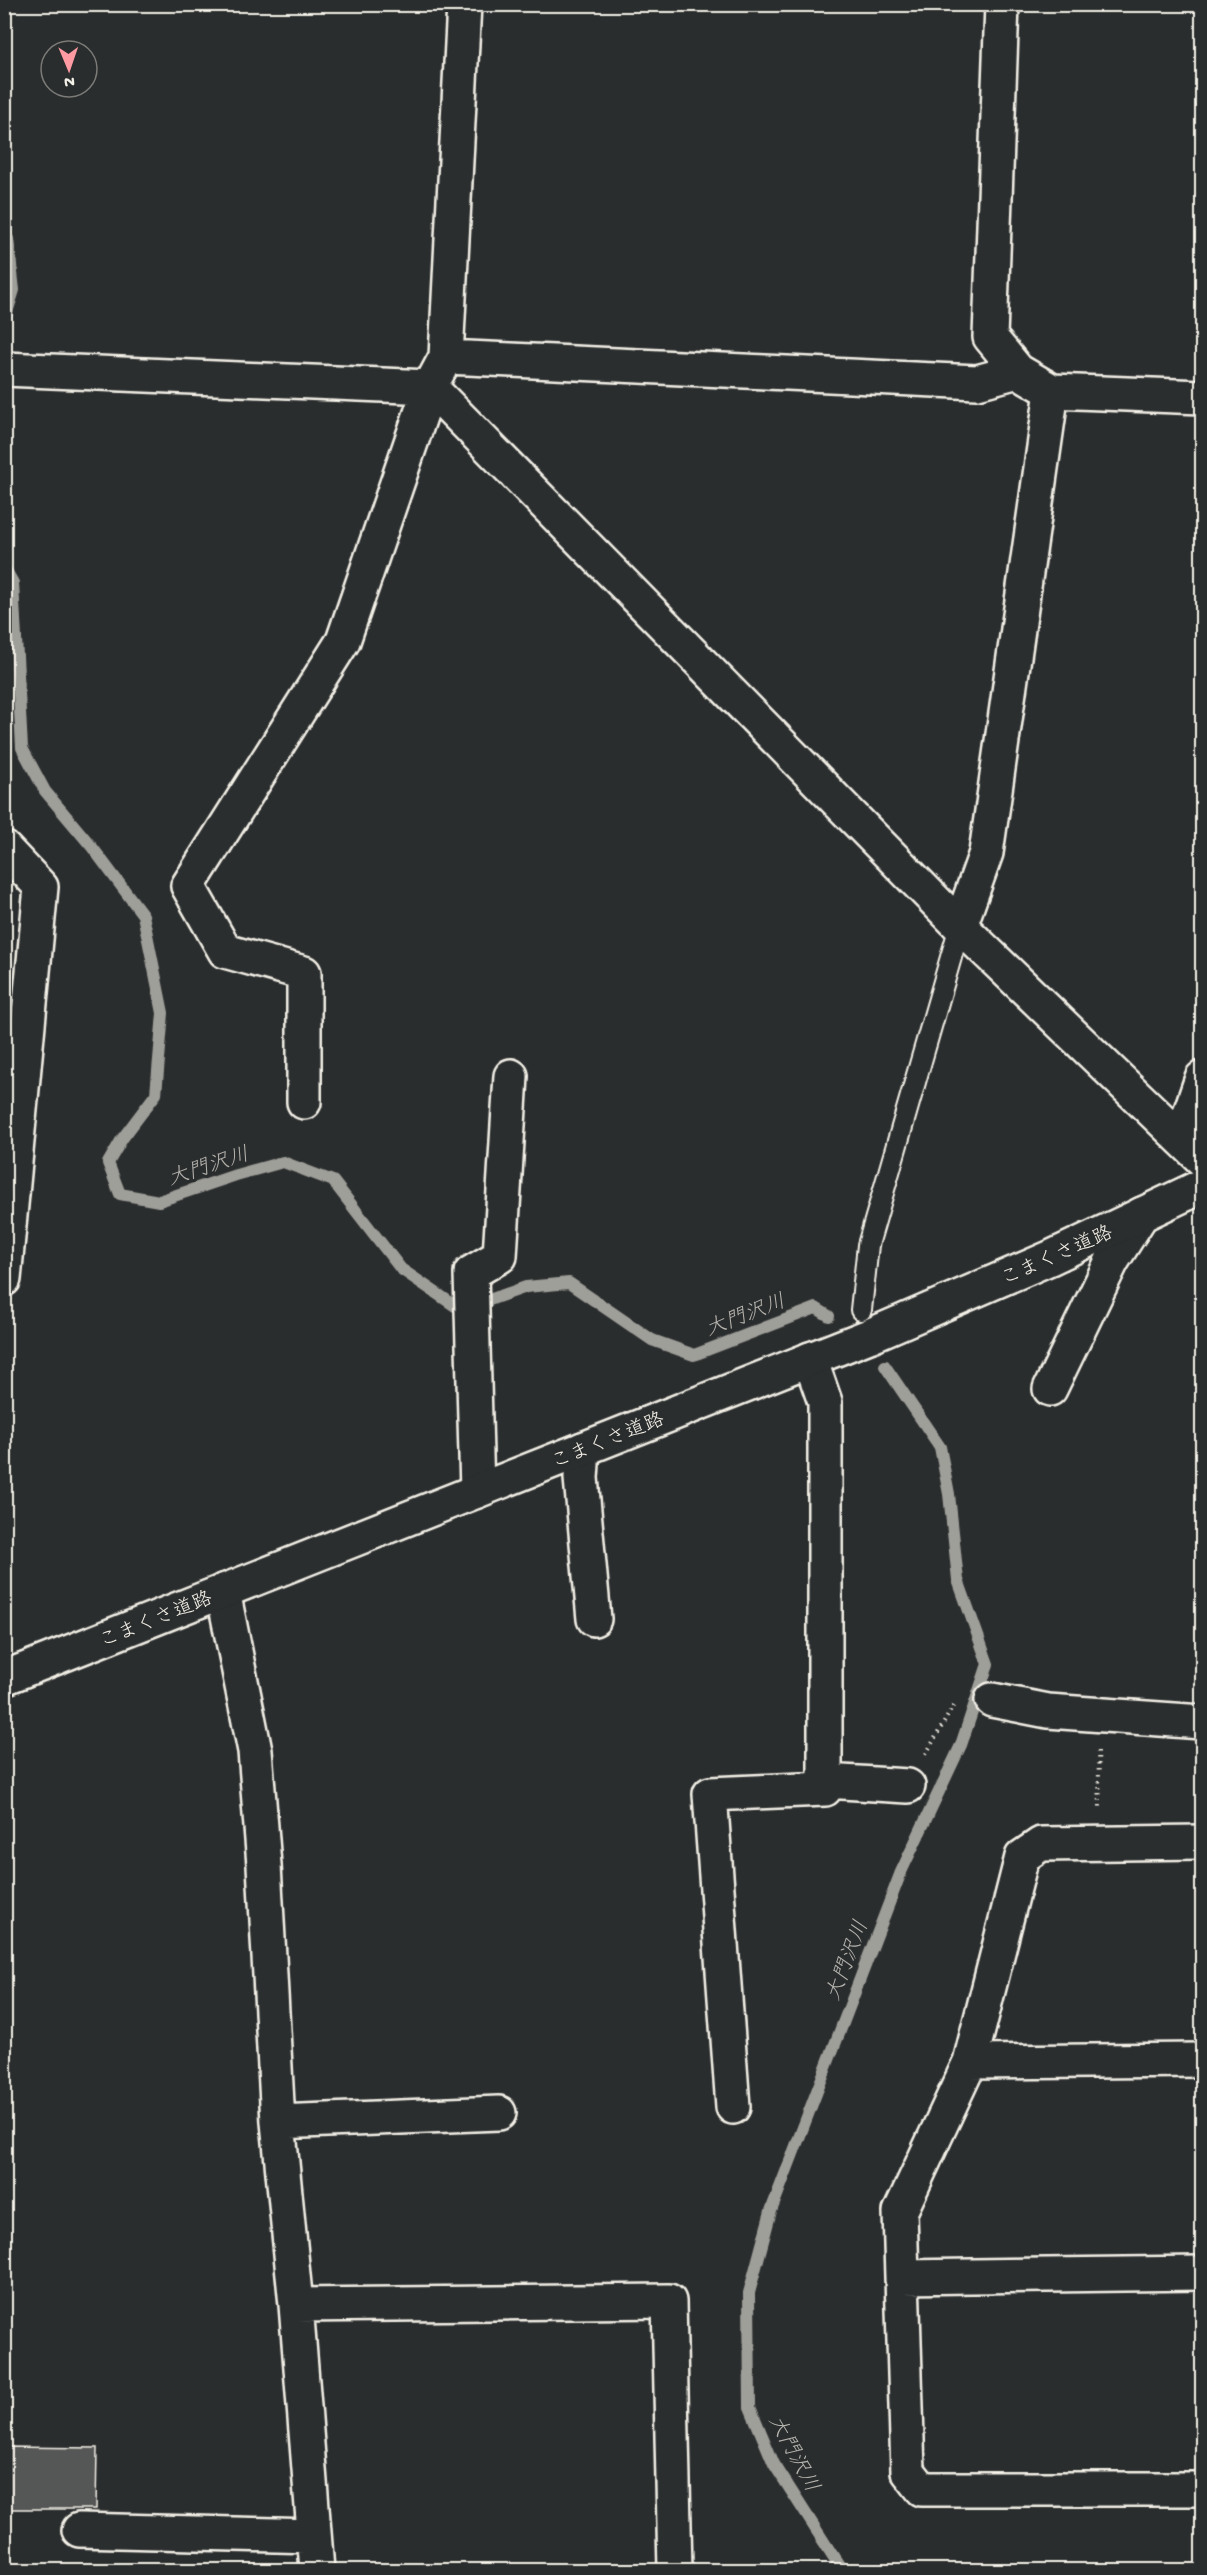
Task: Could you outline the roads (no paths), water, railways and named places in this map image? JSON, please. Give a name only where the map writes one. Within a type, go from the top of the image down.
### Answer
[{"type":"street","points":[[304,1102],[304,973],[225,951],[188,886],[343,641],[430,387],[446,357],[464,4]]},
{"type":"street","points":[[1002,4],[990,337],[1018,371],[1052,391],[1203,398]]},
{"type":"street","points":[[446,357],[977,382],[1018,371]]},
{"type":"street","points":[[8,369],[430,387],[960,926],[1192,1149]]},
{"type":"street","points":[[960,926],[986,853],[1052,391]]},
{"type":"street","points":[[4,848],[41,887],[4,1280]]},
{"type":"street","points":[[477,1491],[471,1273],[500,1256],[511,1076]]},
{"type":"street","points":[[1192,1149],[1203,1078]]},
{"type":"street","name":"こまくさ道路","points":[[4,1678],[810,1359],[1039,1262],[1203,1186]]},
{"type":"street","points":[[1050,1389],[1112,1261],[1142,1214]]},
{"type":"street","points":[[733,2107],[710,1794],[825,1789],[825,1402],[810,1359]]},
{"type":"street","points":[[583,1449],[581,1478],[594,1619]]},
{"type":"street","points":[[223,1591],[255,1751],[264,1865],[278,2122],[296,2305],[317,2571]]},
{"type":"street","points":[[992,1700],[1048,1711],[1203,1722]]},
{"type":"street","points":[[825,1781],[908,1786]]},
{"type":"street","points":[[1203,1842],[1041,1844],[1022,1857],[970,2062],[900,2212],[908,2471],[922,2489],[1203,2489]]},
{"type":"street","points":[[970,2062],[1203,2060]]},
{"type":"street","points":[[278,2122],[499,2113]]},
{"type":"street","points":[[902,2277],[1203,2273]]},
{"type":"street","points":[[296,2305],[669,2301],[675,2571]]},
{"type":"street","points":[[79,2530],[314,2536]]},
{"type":"lane","points":[[861,1310],[868,1245],[960,926]]},
{"type":"waterway","name":"大門沢川","points":[[4,233],[8,239],[14,290],[4,322]]},
{"type":"waterway","name":"大門沢川","points":[[4,567],[13,583],[22,748],[45,791],[92,847],[143,915],[163,1013],[156,1094],[122,1139],[108,1163],[120,1194],[159,1201],[283,1162],[333,1181],[401,1269],[461,1310],[526,1287],[569,1283],[652,1340],[694,1355],[816,1308],[829,1316]]},
{"type":"waterway","name":"大門沢川","points":[[842,2570],[774,2464],[750,2407],[749,2293],[771,2211],[901,1872],[961,1745],[988,1664],[958,1580],[949,1494],[940,1447],[885,1366]]}]
